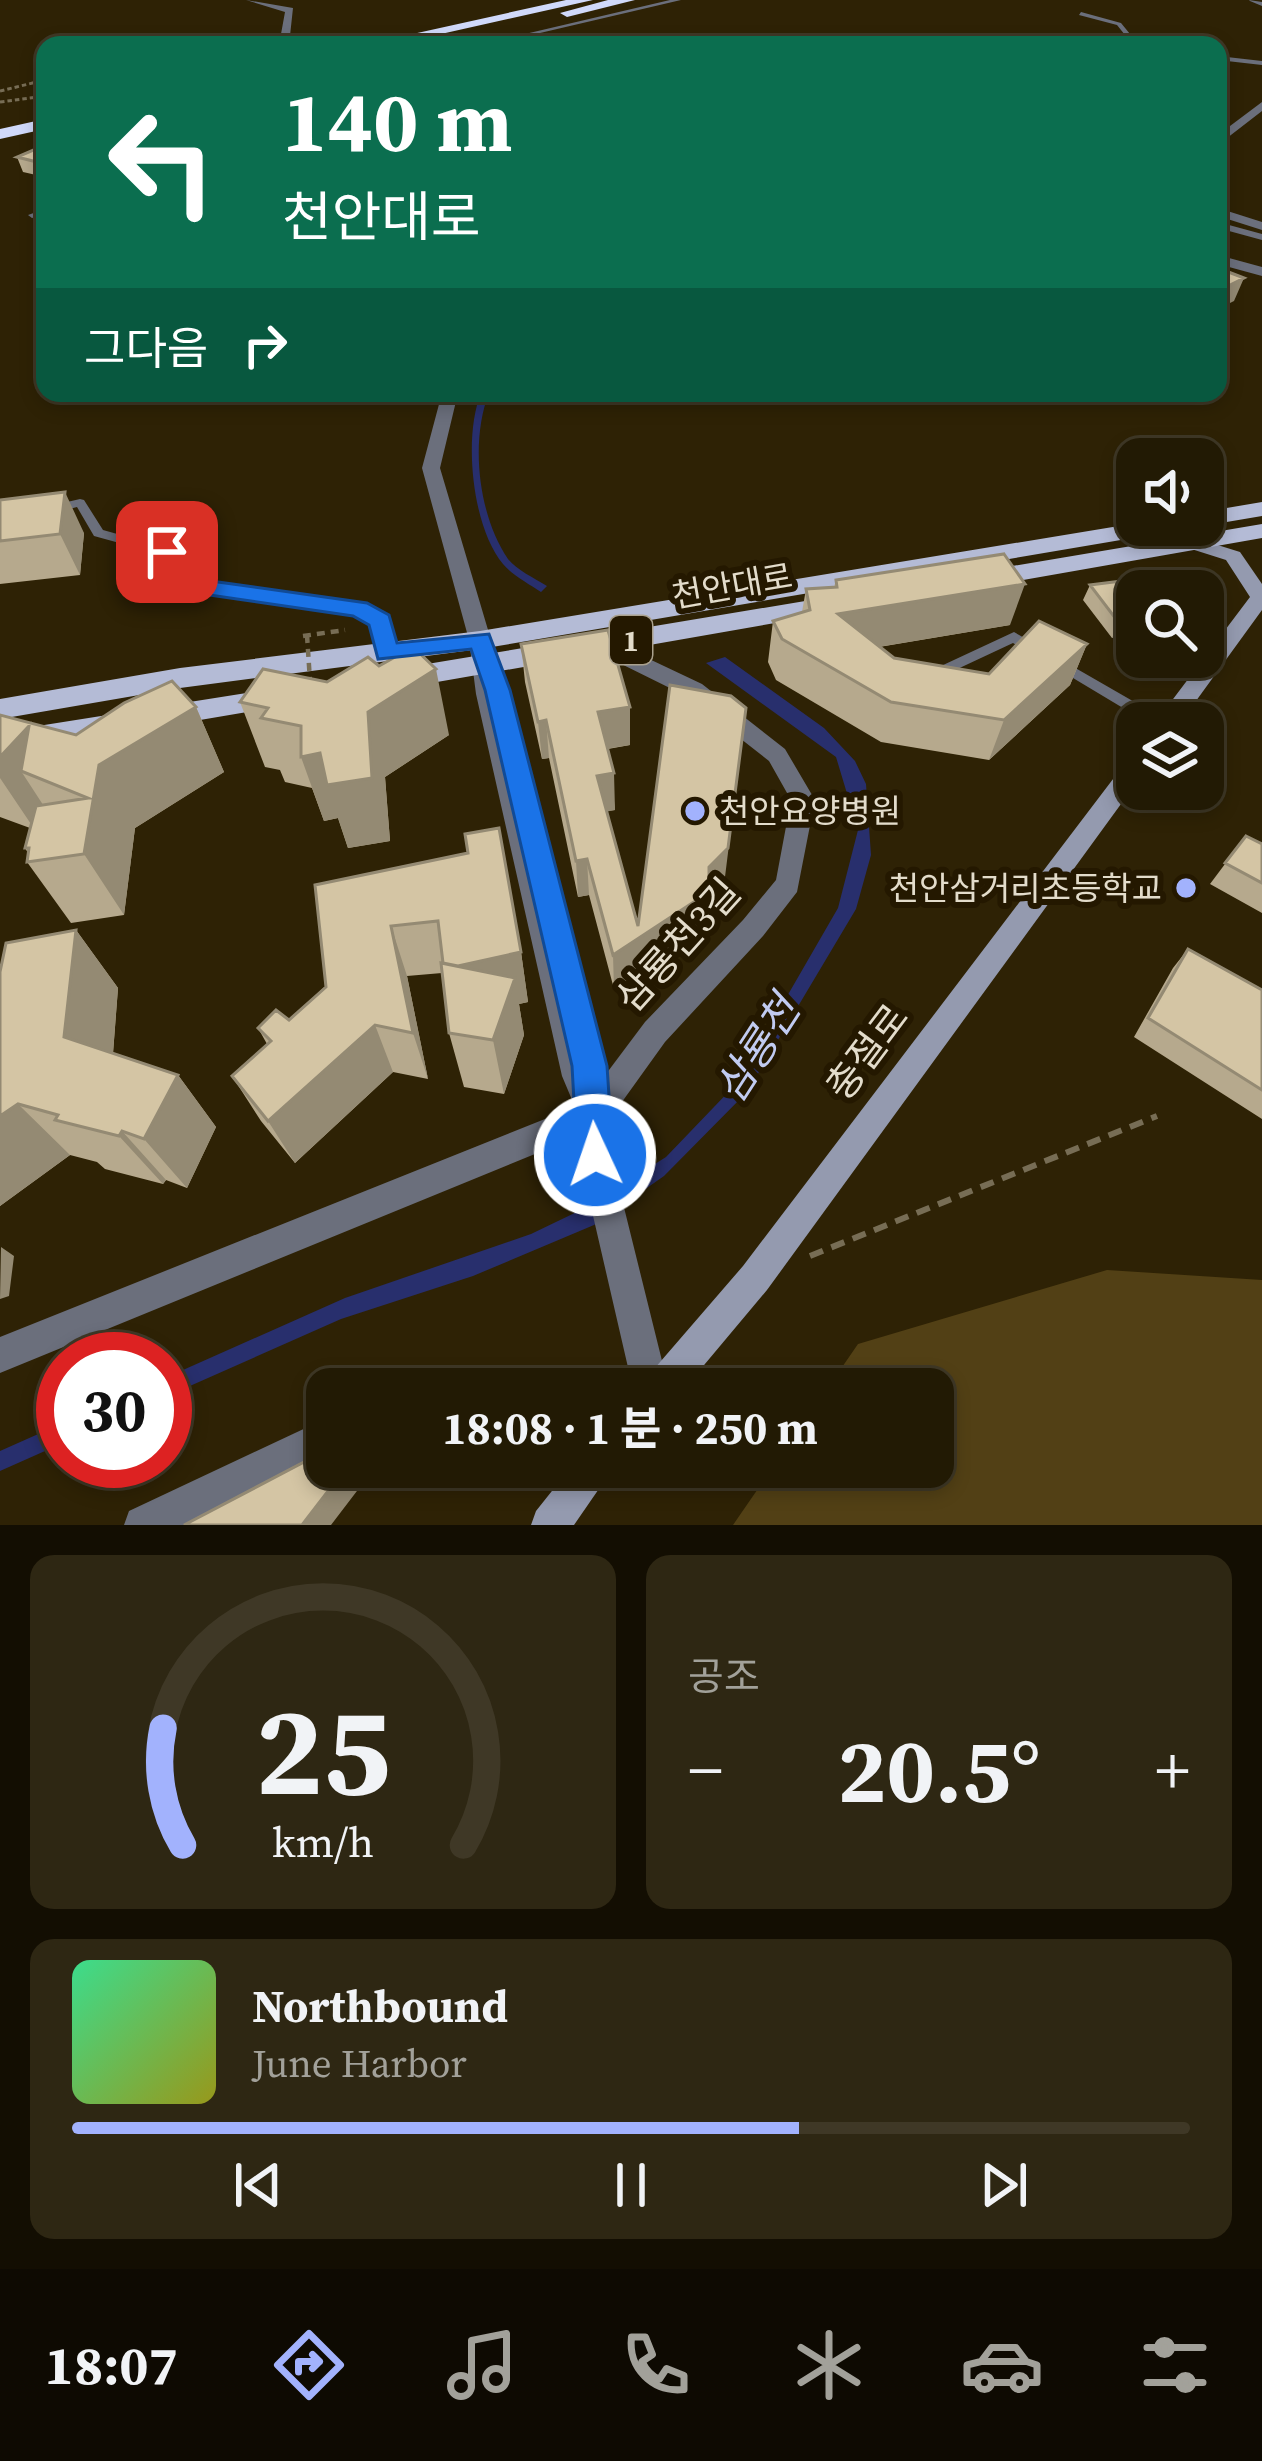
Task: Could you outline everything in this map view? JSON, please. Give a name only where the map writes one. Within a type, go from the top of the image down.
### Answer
[{"type":"highway","points":[[397,36],[560,0]]},
{"type":"highway","points":[[414,36],[586,0]]},
{"type":"highway","points":[[459,36],[628,0]]},
{"type":"highway","points":[[0,122],[36,115]]},
{"type":"highway","points":[[0,134],[36,126]]},
{"type":"main road","name":"천안대로","points":[[1224,522],[1262,509]]},
{"type":"main road","name":"천안대로","points":[[1224,531],[1262,531]]},
{"type":"main road","name":"천안대로","points":[[361,685],[483,652],[1116,535]]},
{"type":"main road","name":"천안대로","points":[[0,709],[180,678],[386,653],[601,645],[1119,546]]},
{"type":"main road","points":[[0,743],[313,696]]},
{"type":"street","points":[[250,0],[292,15],[286,36]]},
{"type":"street","points":[[268,5],[293,0]]},
{"type":"street","points":[[1227,134],[1262,105]]},
{"type":"street","points":[[1227,215],[1262,226]]},
{"type":"street","points":[[1227,262],[1262,272]]},
{"type":"street","points":[[448,402],[431,468],[483,652],[487,694],[577,1076],[594,1114],[595,1155],[647,1368]]},
{"type":"street","points":[[1179,702],[1261,596],[1233,556],[1219,546]]},
{"type":"street","name":"삼룡천3길","points":[[594,1114],[655,1032],[788,884],[802,800],[777,755],[711,703],[601,645]]},
{"type":"street","name":"충절로","points":[[680,1368],[755,1278],[1116,792]]},
{"type":"street","points":[[0,1355],[594,1114]]},
{"type":"street","points":[[142,1525],[306,1447]]},
{"type":"street","points":[[550,1525],[576,1488]]},
{"type":"lane","points":[[520,36],[678,0]]},
{"type":"lane","points":[[1252,0],[1262,4]]},
{"type":"lane","points":[[1081,14],[1119,24],[1129,36]]},
{"type":"lane","points":[[1227,59],[1262,63]]},
{"type":"lane","points":[[32,214],[36,213]]},
{"type":"lane","points":[[1227,227],[1262,237]]},
{"type":"lane","points":[[40,512],[80,503],[98,533],[167,552],[204,588],[358,609],[381,621],[386,653]]},
{"type":"lane","points":[[946,669],[1014,638],[1126,702]]},
{"type":"path","points":[[0,91],[36,82]]},
{"type":"path","points":[[0,102],[36,97]]},
{"type":"path","points":[[313,696],[307,635],[345,630]]},
{"type":"path","points":[[755,1278],[1157,1116]]},
{"type":"shaded area","points":[[1107,1270],[1262,1280],[1262,1525],[733,1525],[759,1488],[954,1488],[954,1368],[841,1368],[858,1344]]},
{"type":"water","points":[[478,402],[486,402],[479,455],[490,521],[508,559],[547,586],[541,592],[503,564],[484,528],[472,457]]},
{"type":"water","name":"삼룡천","points":[[725,657],[824,728],[855,761],[866,784],[871,855],[856,909],[747,1092],[664,1176],[594,1225],[473,1276],[341,1319],[192,1385],[192,1366],[345,1298],[531,1234],[585,1208],[666,1157],[737,1083],[838,908],[858,830],[836,757],[706,663]]},
{"type":"water","points":[[36,1435],[36,1455],[0,1471],[0,1451]]},
{"type":"building","points":[[36,149],[36,162],[17,157]]},
{"type":"building","points":[[1227,271],[1244,278],[1227,286]]},
{"type":"building","points":[[65,492],[60,534],[0,541],[0,500]]},
{"type":"building","points":[[1004,554],[1025,584],[838,614],[894,658],[989,674],[1039,621],[1087,644],[1004,720],[891,702],[782,639],[773,621],[810,610],[806,589],[837,587],[836,580]]},
{"type":"building","points":[[1116,582],[1116,619],[1090,585]]},
{"type":"building","points":[[608,630],[630,707],[598,712],[614,773],[597,776],[638,926],[670,685],[731,696],[746,708],[728,848],[709,867],[709,892],[613,955],[587,859],[576,861],[546,720],[538,722],[521,644]]},
{"type":"building","points":[[413,647],[436,669],[368,712],[372,778],[327,785],[320,753],[301,757],[301,726],[261,718],[268,708],[240,702],[263,669],[327,682],[368,657],[379,666]]},
{"type":"building","points":[[172,681],[196,707],[99,765],[84,854],[27,862],[29,848],[25,848],[36,806],[88,798],[21,771],[29,726],[0,757],[0,715],[76,735],[124,703]]},
{"type":"building","points":[[499,828],[521,952],[458,966],[443,963],[438,921],[391,926],[413,1033],[375,1025],[268,1121],[232,1076],[271,1041],[258,1028],[276,1010],[289,1020],[326,987],[315,885],[468,853],[465,834]]},
{"type":"building","points":[[1246,836],[1262,844],[1262,883],[1225,863]]},
{"type":"building","points":[[76,930],[64,1037],[178,1075],[144,1139],[55,1120],[58,1115],[18,1104],[0,1116],[0,972],[6,943]]},
{"type":"building","points":[[1188,949],[1262,990],[1262,1090],[1148,1018]]},
{"type":"building","points":[[441,963],[515,978],[493,1040],[449,1033]]},
{"type":"building","points":[[306,1461],[306,1488],[330,1488],[302,1525],[184,1525]]},
{"type":"place","name":"천안요양병원","points":[[695,811]]},
{"type":"place","name":"천안삼거리초등학교","points":[[1186,888]]},
{"type":"route","points":[[167,552],[204,588],[358,609],[381,621],[386,653],[480,640],[497,690],[590,1066],[595,1155]]}]
